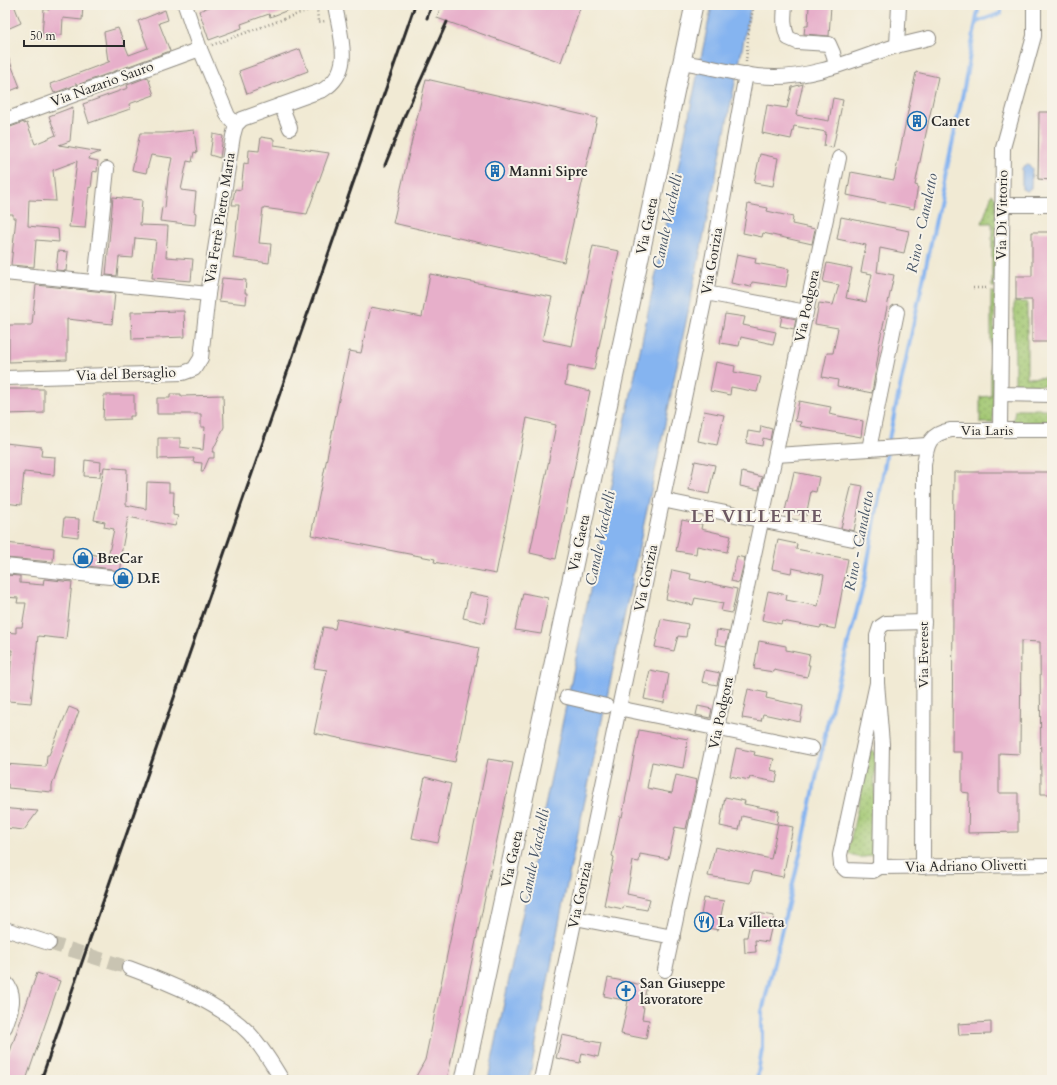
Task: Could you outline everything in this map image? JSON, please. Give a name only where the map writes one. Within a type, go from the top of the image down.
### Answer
[{"type":"main road","name":"Via Gaeta","points":[[464,1080],[694,5]]},
{"type":"street","points":[[185,5],[200,49],[228,116],[236,125],[242,119],[322,90],[331,84],[337,77],[343,59],[336,12]]},
{"type":"street","points":[[785,5],[784,31],[788,38],[797,42],[829,44],[836,66]]},
{"type":"street","points":[[897,46],[899,5]]},
{"type":"street","name":"Via Di Vittorio","points":[[1000,430],[1003,148],[1034,36],[1034,5]]},
{"type":"street","points":[[682,62],[741,73],[775,77],[799,75],[836,66],[897,46],[929,38]]},
{"type":"street","name":"Via Nazario Sauro","points":[[5,120],[200,49]]},
{"type":"street","name":"Via Gorizia","points":[[541,1080],[575,918],[612,707],[662,500],[706,293],[741,73]]},
{"type":"street","points":[[282,105],[290,128]]},
{"type":"street","name":"Via Ferrè Pietro Maria","points":[[5,273],[208,294],[236,125]]},
{"type":"street","name":"Via Podgora","points":[[665,970],[839,158]]},
{"type":"street","points":[[95,282],[107,169]]},
{"type":"street","points":[[1002,205],[1052,205]]},
{"type":"street","points":[[706,293],[806,312]]},
{"type":"street","name":"Via del Bersaglio","points":[[5,378],[183,373],[194,369],[201,358],[208,294]]},
{"type":"street","points":[[869,449],[897,312]]},
{"type":"street","points":[[1001,394],[1052,395]]},
{"type":"street","name":"Via Laris","points":[[927,444],[940,432],[950,430],[1052,430]]},
{"type":"street","points":[[776,455],[927,444]]},
{"type":"street","name":"Via Everest","points":[[923,867],[924,465],[927,444]]},
{"type":"street","points":[[662,500],[853,539]]},
{"type":"street","points":[[5,566],[110,577]]},
{"type":"street","points":[[880,867],[882,744],[877,683],[877,636],[880,627],[886,623],[924,622]]},
{"type":"street","name":"Via Adriano Olivetti","points":[[877,683],[866,741],[840,855],[841,866],[846,870],[873,871],[880,867],[1052,865]]},
{"type":"street","points":[[567,698],[812,748]]},
{"type":"street","points":[[866,741],[882,744]]},
{"type":"street","points":[[575,918],[673,937]]},
{"type":"street","points":[[5,929],[49,943]]},
{"type":"street","points":[[129,968],[187,992],[218,1009],[248,1032],[258,1043],[270,1059],[282,1080]]},
{"type":"street","points":[[5,982],[11,990],[12,995],[5,1027]]},
{"type":"path","points":[[741,73],[746,54],[749,28],[754,5]]},
{"type":"path","points":[[200,49],[317,7],[318,22],[336,12]]},
{"type":"green space","points":[[992,194],[996,198],[995,287],[992,287],[992,223],[982,223]]},
{"type":"green space","points":[[991,292],[995,292],[993,423],[980,423],[980,397],[991,396]]},
{"type":"green space","points":[[1014,302],[1027,302],[1027,378],[1052,377],[1052,385],[1019,386],[1015,384]]},
{"type":"green space","points":[[1052,409],[1052,422],[1013,422],[1015,410]]},
{"type":"green space","points":[[873,750],[875,752],[874,853],[866,857],[855,857],[850,854],[849,847],[870,751]]},
{"type":"water","name":"Canale Vacchelli","points":[[712,5],[751,5],[658,458],[562,908],[529,1080],[488,1080]]},
{"type":"water","points":[[1028,165],[1032,168],[1031,189],[1027,191],[1022,189],[1022,168]]},
{"type":"building","points":[[5,5],[14,5],[21,23],[5,30]]},
{"type":"building","points":[[49,5],[83,5],[82,20],[63,18],[62,35],[42,34],[44,9],[49,10]]},
{"type":"building","points":[[214,5],[299,6],[270,17],[269,14],[241,24],[242,28],[209,40],[199,11]]},
{"type":"building","points":[[441,5],[581,5],[561,62],[437,18]]},
{"type":"building","points":[[809,5],[831,5],[829,36],[804,34],[805,26],[808,26]]},
{"type":"building","points":[[165,10],[168,20],[159,23],[170,51],[77,85],[76,83],[76,85],[54,93],[50,84],[111,61],[108,61],[104,32],[118,28],[129,55],[148,48],[138,21]]},
{"type":"building","points":[[5,49],[20,87],[5,93]]},
{"type":"building","points":[[300,49],[308,71],[247,94],[239,71]]},
{"type":"building","points":[[916,72],[938,77],[915,185],[918,186],[914,209],[847,195],[851,172],[894,180]]},
{"type":"building","points":[[148,77],[154,95],[129,104],[130,109],[89,123],[83,104],[128,88],[127,85]]},
{"type":"building","name":"Manni Sipre","points":[[426,79],[597,118],[564,262],[393,223]]},
{"type":"building","points":[[803,84],[796,115],[829,121],[833,98],[843,100],[833,148],[824,146],[826,132],[794,126],[791,139],[762,133],[767,105],[787,108],[792,87]]},
{"type":"building","points":[[73,107],[70,141],[59,145],[100,152],[90,156],[89,159],[98,161],[97,172],[93,171],[91,188],[89,187],[85,228],[69,227],[77,161],[53,170],[56,201],[29,200],[28,226],[58,229],[59,242],[36,240],[34,267],[11,265],[16,218],[13,218],[13,214],[5,214],[5,129],[24,122],[24,124],[27,123],[35,144],[56,135],[49,116]]},
{"type":"building","points":[[1039,112],[1052,112],[1052,180],[1038,179]]},
{"type":"building","points":[[194,130],[197,153],[194,152],[192,162],[187,161],[181,190],[196,192],[194,212],[196,213],[195,225],[160,221],[162,207],[165,208],[168,177],[172,158],[151,155],[146,173],[132,170],[140,133],[164,133]]},
{"type":"building","points":[[213,134],[223,136],[220,158],[210,155]]},
{"type":"building","points":[[261,137],[274,139],[274,145],[329,153],[307,214],[263,208],[259,243],[271,244],[269,263],[233,258],[239,205],[232,205],[235,189],[241,190],[244,163],[248,164],[249,150],[259,151]]},
{"type":"building","points":[[760,154],[778,158],[773,186],[754,183]]},
{"type":"building","points":[[113,197],[142,200],[140,225],[168,226],[166,257],[193,259],[191,281],[152,278],[156,240],[135,238],[133,258],[119,257],[117,276],[106,275]]},
{"type":"building","points":[[748,204],[768,208],[767,211],[793,217],[792,224],[815,229],[812,244],[763,233],[762,237],[743,233]]},
{"type":"building","points":[[841,217],[909,231],[904,253],[880,248],[877,272],[894,275],[878,349],[872,393],[837,386],[838,380],[822,377],[827,353],[833,353],[838,328],[815,324],[819,303],[833,305],[839,285],[823,282],[827,263],[852,268],[846,298],[866,302],[872,274],[861,272],[866,245],[837,239]]},
{"type":"building","points":[[1032,232],[1052,232],[1052,342],[1032,342],[1032,300],[1016,300],[1016,276],[1032,276]]},
{"type":"building","points":[[593,246],[619,251],[594,370],[568,365],[565,385],[590,391],[556,559],[530,553],[556,425],[527,418],[496,574],[434,562],[435,559],[311,535],[349,351],[361,353],[371,307],[422,317],[430,274],[552,297],[542,340],[572,346]]},
{"type":"building","points":[[58,251],[68,252],[66,271],[56,270]]},
{"type":"building","points":[[737,254],[756,258],[755,263],[789,269],[786,287],[752,282],[751,287],[731,283]]},
{"type":"building","points":[[222,278],[246,280],[246,304],[219,301]]},
{"type":"building","points":[[36,285],[115,293],[112,324],[67,319],[67,360],[9,362],[9,325],[32,325]]},
{"type":"building","points":[[184,311],[185,337],[132,339],[131,312]]},
{"type":"building","points":[[725,314],[745,317],[743,325],[776,332],[773,344],[741,337],[739,346],[720,343]]},
{"type":"building","points":[[782,316],[796,319],[794,329],[780,326]]},
{"type":"building","points":[[716,362],[735,366],[734,372],[761,377],[757,392],[731,387],[730,395],[710,391]]},
{"type":"building","points":[[5,389],[44,389],[44,413],[5,414]]},
{"type":"building","points":[[170,394],[181,394],[181,396],[223,395],[224,427],[212,452],[214,452],[214,458],[209,458],[203,472],[201,472],[202,463],[193,462],[194,458],[158,459],[158,438],[180,438],[180,447],[203,450],[205,427],[201,427],[201,414],[157,414],[157,398],[170,398]]},
{"type":"building","points":[[104,395],[134,395],[134,416],[130,416],[130,419],[103,420]]},
{"type":"building","points":[[799,401],[831,407],[829,414],[863,421],[861,437],[800,426],[801,422],[795,421]]},
{"type":"building","points":[[704,411],[724,415],[717,445],[698,441]]},
{"type":"building","points":[[761,426],[772,429],[770,440],[763,438],[762,446],[746,443],[748,431],[760,433]]},
{"type":"building","points":[[5,443],[42,447],[41,456],[55,457],[54,475],[24,472],[21,505],[5,503]]},
{"type":"building","points":[[85,460],[101,462],[100,477],[84,476]]},
{"type":"building","points":[[695,461],[715,465],[709,494],[689,490]]},
{"type":"building","points":[[104,467],[127,469],[126,505],[146,509],[147,482],[169,483],[169,492],[174,492],[173,515],[178,516],[175,526],[128,517],[120,560],[122,560],[120,573],[111,569],[88,566],[90,554],[108,557],[114,529],[104,527],[105,522],[94,520]]},
{"type":"building","points":[[742,472],[762,477],[759,490],[740,486]]},
{"type":"building","points":[[794,472],[819,477],[816,492],[811,491],[806,516],[785,511]]},
{"type":"building","points":[[954,472],[1052,472],[1052,794],[1041,794],[1040,642],[1021,641],[1020,754],[999,753],[999,793],[1018,793],[1018,832],[968,833],[969,793],[962,792],[962,752],[952,752]]},
{"type":"building","points":[[852,484],[863,486],[854,531],[841,528]]},
{"type":"building","points":[[64,518],[79,519],[78,537],[62,535]]},
{"type":"building","points":[[682,520],[702,524],[701,529],[731,536],[727,552],[697,546],[696,554],[676,551]]},
{"type":"building","points":[[778,540],[797,544],[796,549],[848,559],[835,629],[821,626],[820,628],[782,621],[781,624],[762,620],[768,591],[787,595],[786,600],[818,606],[824,575],[792,568],[791,573],[772,569]]},
{"type":"building","points":[[5,543],[54,548],[53,562],[5,558]]},
{"type":"building","points":[[737,556],[745,558],[739,583],[731,581]]},
{"type":"building","points":[[672,570],[691,574],[690,579],[737,589],[732,613],[721,611],[723,603],[695,598],[693,605],[666,599]]},
{"type":"building","points":[[5,575],[20,576],[20,583],[43,585],[44,579],[72,582],[66,639],[38,636],[31,703],[8,701],[12,650],[5,650],[5,632],[16,633],[16,627],[22,627],[26,603],[17,603],[18,598],[5,597]]},
{"type":"building","points":[[469,593],[490,597],[485,623],[463,618]]},
{"type":"building","points":[[523,593],[548,598],[541,634],[515,630]]},
{"type":"building","points":[[337,619],[479,648],[455,762],[314,733],[327,670],[314,668],[323,627],[335,629]]},
{"type":"building","points":[[661,619],[688,624],[686,637],[678,636],[674,651],[655,647]]},
{"type":"building","points":[[717,630],[729,632],[726,646],[715,644]]},
{"type":"building","points":[[759,641],[786,646],[786,650],[810,655],[808,665],[810,665],[807,677],[774,670],[774,672],[754,669]]},
{"type":"building","points":[[650,670],[669,674],[664,703],[644,699]]},
{"type":"building","points":[[705,670],[720,673],[717,685],[702,682]]},
{"type":"building","points":[[748,689],[767,693],[766,698],[803,706],[800,722],[763,714],[761,721],[742,718]]},
{"type":"building","points":[[698,706],[712,709],[710,718],[696,715]]},
{"type":"building","points":[[69,707],[79,711],[52,785],[52,792],[8,788],[8,784],[5,784],[5,764],[46,767],[47,755],[49,755]]},
{"type":"building","points":[[639,730],[688,739],[683,768],[652,762],[647,788],[672,793],[676,775],[697,780],[686,829],[675,827],[668,859],[640,854],[639,862],[633,861],[627,894],[650,899],[647,910],[624,906],[623,909],[604,905],[614,857],[612,856],[620,816],[622,817]]},
{"type":"building","points":[[736,748],[755,752],[754,755],[774,759],[771,770],[778,772],[776,782],[750,777],[749,780],[730,776]]},
{"type":"building","points":[[488,759],[513,763],[447,1080],[414,1080],[425,1060]]},
{"type":"building","points":[[425,777],[451,784],[438,843],[412,838]]},
{"type":"building","points":[[725,797],[745,801],[744,804],[779,811],[777,824],[742,816],[739,830],[720,826]]},
{"type":"building","points":[[5,808],[38,811],[24,830],[5,828]]},
{"type":"building","points":[[778,824],[793,827],[783,877],[753,871],[750,883],[708,876],[715,847],[771,859]]},
{"type":"building","points":[[704,898],[724,901],[718,930],[699,926]]},
{"type":"building","points":[[752,912],[774,916],[768,942],[755,940],[756,952],[745,953],[744,937],[747,937]]},
{"type":"building","points":[[37,973],[60,981],[26,1080],[5,1080],[5,1066]]},
{"type":"building","points":[[608,978],[647,986],[642,1007],[644,1007],[642,1019],[649,1020],[646,1039],[621,1034],[628,1001],[604,996]]},
{"type":"building","points":[[991,1022],[991,1034],[959,1035],[958,1024]]},
{"type":"building","points":[[562,1035],[601,1043],[598,1057],[582,1053],[580,1063],[556,1058]]},
{"type":"waterway","name":"Rino - Canaletto","points":[[757,1080],[762,1049],[762,1012],[803,842],[827,725],[864,583],[890,434],[963,93],[979,5]]},
{"type":"waterway","points":[[977,22],[1001,13],[1001,5]]},
{"type":"tunnel","points":[[49,943],[129,968]]},
{"type":"railway","points":[[41,1080],[415,5]]},
{"type":"railway","points":[[427,18],[432,5]]},
{"type":"railway","points":[[385,165],[405,115],[447,22]]},
{"type":"place","name":"Canet","points":[[917,121]]},
{"type":"place","name":"Manni Sipre","points":[[495,171]]},
{"type":"place","name":"BreCar","points":[[83,558]]},
{"type":"place","name":"D.F.","points":[[123,578]]},
{"type":"place","name":"La Villetta","points":[[704,922]]},
{"type":"place","name":"San Giuseppe lavoratore","points":[[626,991]]},
{"type":"district","name":"LE VILLETTE","points":[[757,516]]}]
